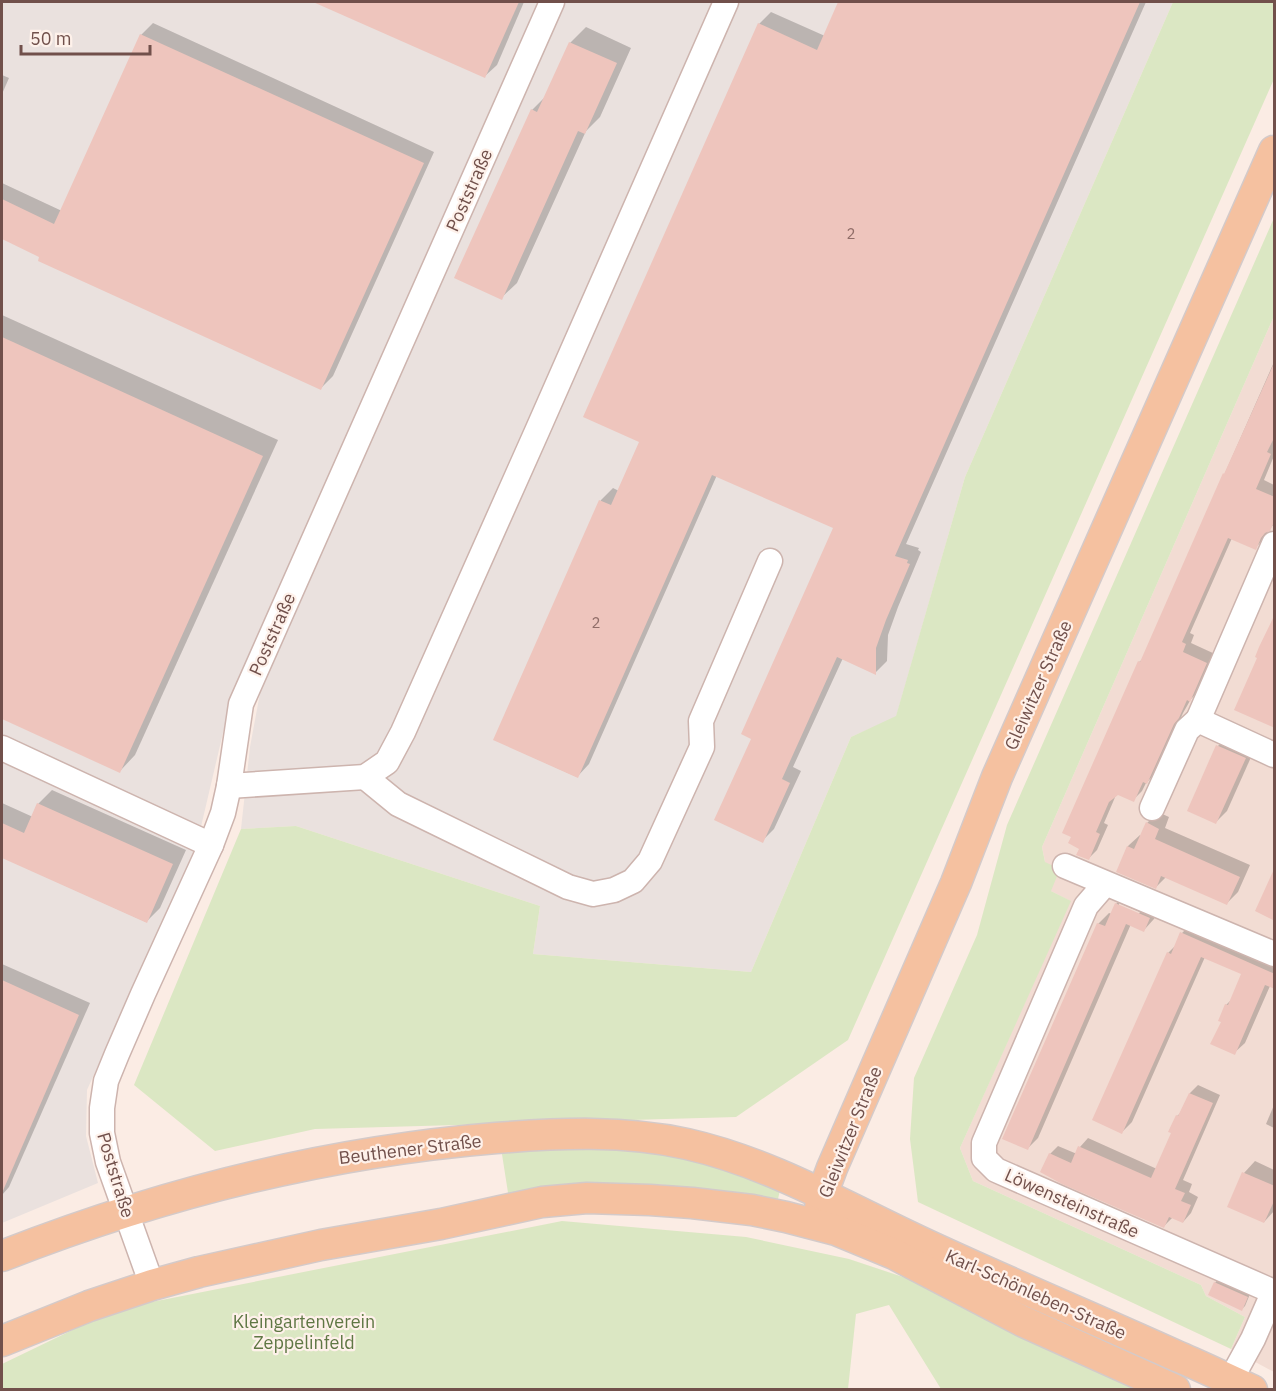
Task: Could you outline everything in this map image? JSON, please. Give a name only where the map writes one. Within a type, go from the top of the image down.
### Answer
[{"type":"main road","name":"Gleiwitzer Straße","points":[[817,1224],[822,1195],[841,1145],[956,883],[997,777],[1275,151]]},
{"type":"main road","name":"Beuthener Straße","points":[[2,1256],[126,1212],[254,1176],[351,1156],[455,1142],[572,1134],[618,1134],[667,1140],[707,1149],[754,1165],[822,1195]]},
{"type":"main road","name":"Karl-Schönleben-Straße","points":[[822,1195],[1236,1386]]},
{"type":"main road","points":[[2,1341],[88,1306],[199,1272],[321,1245],[441,1224],[525,1204],[563,1199],[618,1198],[692,1203],[752,1210],[817,1224]]},
{"type":"main road","name":"Karl-Schönleben-Straße","points":[[817,1224],[894,1254],[1022,1321],[1176,1389]]},
{"type":"street","name":"Poststraße","points":[[152,1285],[110,1169],[102,1132],[102,1108],[106,1082],[223,813],[241,704],[552,2]]},
{"type":"street","points":[[229,786],[365,777],[387,762],[403,732],[553,396],[726,2]]},
{"type":"street","points":[[1152,808],[1186,730],[1198,720],[1275,544]]},
{"type":"street","points":[[365,777],[398,804],[568,887],[593,894],[614,891],[633,881],[650,861],[702,747],[700,721],[770,561]]},
{"type":"street","points":[[1198,720],[1275,755]]},
{"type":"street","points":[[2,748],[211,845]]},
{"type":"street","points":[[1065,866],[1275,954]]},
{"type":"street","name":"Löwensteinstraße","points":[[1105,884],[1086,906],[984,1143],[984,1158],[996,1170],[1274,1292]]},
{"type":"street","points":[[1236,1386],[1274,1292]]},
{"type":"shaded area","points":[[2,2],[540,2],[230,703],[196,848],[87,1090],[86,1136],[98,1183],[2,1223]]},
{"type":"shaded area","points":[[563,2],[1173,2],[965,477],[896,717],[851,737],[751,972],[533,954],[540,906],[296,826],[241,829],[250,747],[260,693]]},
{"type":"shaded area","points":[[1274,316],[1274,1372],[1231,1349],[1245,1317],[1206,1296],[1201,1285],[973,1181],[960,1148],[1070,901],[1051,891],[1042,847]]},
{"type":"green space","points":[[1173,2],[1274,2],[1274,79],[848,1040],[736,1117],[315,1129],[215,1151],[134,1085],[241,829],[296,826],[540,906],[533,954],[751,972],[851,737],[896,716],[965,477]]},
{"type":"green space","points":[[1274,218],[1274,316],[1042,847],[1045,862],[1060,869],[1051,891],[1071,901],[960,1148],[973,1181],[1201,1285],[1206,1296],[1245,1317],[1231,1349],[918,1202],[910,1139],[914,1078],[977,935],[1007,825]]},
{"type":"green space","points":[[501,1148],[664,1149],[781,1186],[778,1199],[657,1184],[509,1199]]},
{"type":"green space","name":"Kleingartenverein Zeppelinfeld","points":[[562,1221],[746,1237],[849,1259],[915,1281],[1055,1352],[1143,1389],[941,1389],[889,1305],[856,1314],[848,1389],[2,1390],[2,1364],[116,1309]]},
{"type":"building","points":[[313,2],[519,2],[485,78]]},
{"type":"building","points":[[838,2],[1140,2],[895,556],[908,560],[907,563],[910,564],[876,648],[876,675],[837,657],[782,779],[790,783],[763,843],[714,820],[751,739],[741,734],[833,528],[712,475],[578,778],[493,740],[599,500],[611,505],[639,442],[583,417],[758,23],[817,50]]},
{"type":"building","points":[[140,34],[424,163],[321,390],[38,261],[39,257],[2,239],[2,199],[54,224]]},
{"type":"building","points":[[569,42],[617,63],[585,134],[578,131],[502,300],[454,278],[531,109],[537,112]]},
{"type":"building","points":[[2,337],[263,456],[120,773],[2,719]]},
{"type":"building","points":[[1275,361],[1275,436],[1267,452],[1271,454],[1256,489],[1275,497],[1275,520],[1270,531],[1261,538],[1256,550],[1228,538],[1182,642],[1186,644],[1183,652],[1207,663],[1190,702],[1187,700],[1147,784],[1143,782],[1134,802],[1118,795],[1109,802],[1096,832],[1100,834],[1089,860],[1076,855],[1079,849],[1068,843],[1071,837],[1062,833]]},
{"type":"building","points":[[1275,614],[1275,728],[1234,710]]},
{"type":"building","points":[[1216,745],[1246,758],[1216,824],[1187,811]]},
{"type":"building","points":[[37,803],[173,864],[147,923],[2,858],[2,823],[24,833]]},
{"type":"building","points":[[1146,822],[1159,829],[1155,839],[1240,877],[1227,905],[1161,876],[1156,889],[1116,872],[1127,846],[1134,849]]},
{"type":"building","points":[[1275,867],[1275,921],[1255,911]]},
{"type":"building","points":[[1115,903],[1150,918],[1144,932],[1126,924],[1028,1150],[1002,1139],[1097,923],[1105,926]]},
{"type":"building","points":[[1180,932],[1275,974],[1275,989],[1265,985],[1235,1055],[1210,1044],[1221,1022],[1218,1021],[1225,1004],[1228,1005],[1241,974],[1201,957],[1122,1134],[1092,1120],[1167,952],[1171,954]]},
{"type":"building","points":[[2,980],[79,1015],[2,1193]]},
{"type":"building","points":[[1189,1093],[1213,1103],[1175,1189],[1185,1193],[1181,1201],[1191,1205],[1183,1223],[1169,1217],[1164,1228],[1062,1184],[1040,1172],[1049,1153],[1071,1163],[1078,1146],[1151,1178],[1171,1133],[1168,1132]]},
{"type":"building","points":[[1242,1172],[1275,1186],[1275,1199],[1264,1223],[1227,1207]]},
{"type":"building","points":[[1214,1282],[1248,1297],[1242,1311],[1208,1295]]}]
